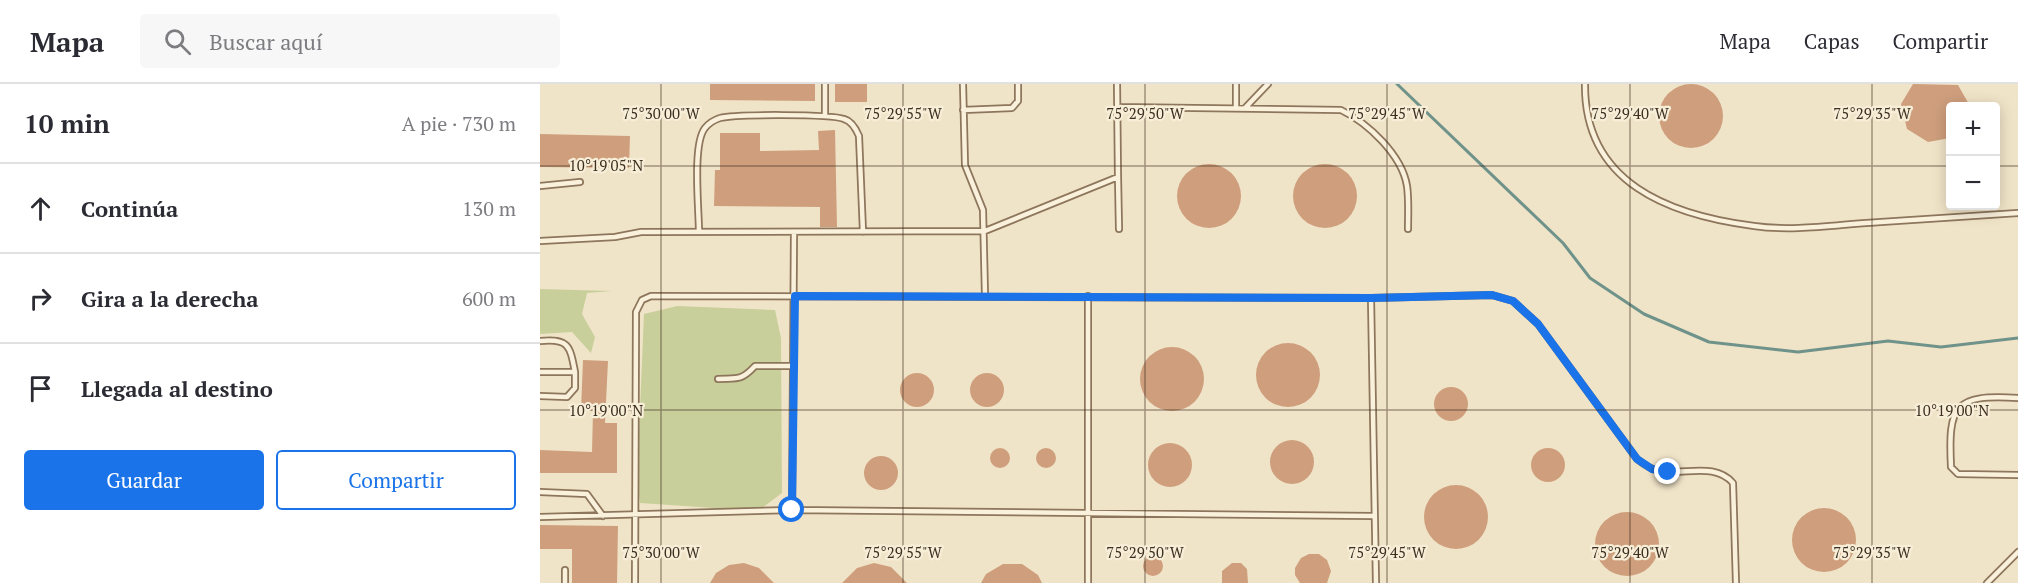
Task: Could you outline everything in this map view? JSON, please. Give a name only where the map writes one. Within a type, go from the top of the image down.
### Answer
[{"type":"lane","points":[[825,84],[825,116]]},
{"type":"lane","points":[[963,84],[964,165],[980,199],[985,231],[985,295]]},
{"type":"lane","points":[[963,110],[1012,108],[1018,101],[1018,84]]},
{"type":"lane","points":[[1117,84],[1119,229]]},
{"type":"lane","points":[[1236,84],[1236,106]]},
{"type":"lane","points":[[1246,107],[1268,84]]},
{"type":"lane","points":[[1585,84],[1588,123],[1598,148],[1616,170],[1646,196],[1674,208],[1755,226],[1800,227],[2018,213]]},
{"type":"lane","points":[[1117,107],[1236,106],[1341,110],[1357,118],[1398,161],[1407,185],[1408,229]]},
{"type":"lane","points":[[699,232],[699,143],[705,127],[712,122],[729,117],[825,116],[844,119],[851,123],[858,136],[863,232]]},
{"type":"lane","points":[[540,241],[615,237],[641,232],[985,231],[1118,177]]},
{"type":"lane","points":[[540,186],[580,182]]},
{"type":"lane","points":[[792,510],[794,233]]},
{"type":"lane","points":[[635,583],[636,312],[642,300],[651,296],[985,295],[1371,298],[1492,295],[1513,301],[1538,324],[1637,459],[1652,469],[1668,472],[1708,470],[1727,475],[1733,483],[1736,583]]},
{"type":"lane","points":[[1088,296],[1088,583]]},
{"type":"lane","points":[[1371,298],[1373,516],[1376,583]]},
{"type":"lane","points":[[540,341],[561,341],[568,346],[575,372],[575,388],[572,393],[567,396],[540,396]]},
{"type":"lane","points":[[718,379],[749,376],[755,366],[794,366]]},
{"type":"lane","points":[[540,372],[575,372]]},
{"type":"lane","points":[[2018,398],[1971,399],[1960,405],[1951,422],[1950,449],[1951,467],[1959,474],[2018,474]]},
{"type":"lane","points":[[540,492],[587,494],[603,516]]},
{"type":"lane","points":[[540,517],[792,510],[1087,515],[1373,516]]},
{"type":"lane","points":[[1987,583],[2018,552]]},
{"type":"lane","points":[[565,570],[565,583]]},
{"type":"green space","points":[[540,289],[612,291],[587,293],[582,314],[595,337],[591,353],[572,332],[540,334]]},
{"type":"green space","points":[[677,306],[775,310],[781,338],[782,493],[758,511],[640,503],[637,479],[644,314]]},
{"type":"building","points":[[710,84],[815,84],[815,101],[710,100]]},
{"type":"building","points":[[835,84],[867,84],[867,102],[835,102]]},
{"type":"building","points":[[1685,84],[1697,84],[1714,93],[1721,104],[1723,116],[1721,128],[1714,139],[1697,148],[1685,148],[1673,143],[1664,134],[1659,122],[1659,110],[1664,98],[1673,89]]},
{"type":"building","points":[[1913,84],[1958,85],[1968,102],[1946,102],[1946,139],[1928,142],[1907,129],[1901,104]]},
{"type":"building","points":[[835,130],[837,227],[820,227],[820,207],[714,206],[715,170],[720,170],[720,133],[760,133],[760,151],[819,150],[818,131]]},
{"type":"building","points":[[540,134],[630,136],[629,168],[540,167]]},
{"type":"building","points":[[1203,164],[1215,164],[1232,173],[1239,184],[1241,196],[1239,208],[1232,219],[1215,228],[1203,228],[1191,223],[1182,214],[1177,202],[1177,190],[1182,178],[1191,169]]},
{"type":"building","points":[[1319,164],[1331,164],[1348,173],[1355,184],[1357,196],[1355,208],[1348,219],[1331,228],[1319,228],[1307,223],[1298,214],[1293,202],[1293,190],[1298,178],[1307,169]]},
{"type":"building","points":[[1282,343],[1294,343],[1311,352],[1318,363],[1320,375],[1318,387],[1311,398],[1294,407],[1282,407],[1270,402],[1261,393],[1256,381],[1256,369],[1261,357],[1270,348]]},
{"type":"building","points":[[1166,347],[1178,347],[1195,356],[1202,367],[1204,379],[1202,391],[1195,402],[1178,411],[1166,411],[1154,406],[1145,397],[1140,385],[1140,373],[1145,361],[1154,352]]},
{"type":"building","points":[[583,360],[608,361],[605,423],[617,423],[617,473],[540,473],[540,450],[592,452],[593,411],[581,410]]},
{"type":"building","points":[[917,373],[929,378],[934,390],[929,402],[917,407],[905,402],[900,390],[905,378]]},
{"type":"building","points":[[987,373],[999,378],[1004,390],[999,402],[987,407],[975,402],[970,390],[975,378]]},
{"type":"building","points":[[1451,387],[1463,392],[1468,404],[1463,416],[1451,421],[1439,416],[1434,404],[1439,392]]},
{"type":"building","points":[[1292,440],[1307,447],[1314,462],[1307,477],[1292,484],[1277,477],[1270,462],[1277,447]]},
{"type":"building","points":[[1170,443],[1185,450],[1192,465],[1185,480],[1170,487],[1155,480],[1148,465],[1155,450]]},
{"type":"building","points":[[1000,448],[1007,451],[1010,458],[1007,465],[1000,468],[993,465],[990,458],[993,451]]},
{"type":"building","points":[[1046,448],[1053,451],[1056,458],[1053,465],[1046,468],[1039,465],[1036,458],[1039,451]]},
{"type":"building","points":[[1548,448],[1560,453],[1565,465],[1560,477],[1548,482],[1536,477],[1531,465],[1536,453]]},
{"type":"building","points":[[881,456],[893,461],[898,473],[893,485],[881,490],[869,485],[864,473],[869,461]]},
{"type":"building","points":[[1450,485],[1462,485],[1479,494],[1486,505],[1488,517],[1486,529],[1479,540],[1462,549],[1450,549],[1438,544],[1429,535],[1424,523],[1424,511],[1429,499],[1438,490]]},
{"type":"building","points":[[1818,508],[1830,508],[1847,517],[1854,528],[1856,540],[1854,552],[1847,563],[1830,572],[1818,572],[1806,567],[1797,558],[1792,546],[1792,534],[1797,522],[1806,513]]},
{"type":"building","points":[[1621,512],[1633,512],[1650,521],[1657,532],[1659,544],[1657,556],[1650,567],[1633,576],[1621,576],[1609,571],[1600,562],[1595,550],[1595,538],[1600,526],[1609,517]]},
{"type":"building","points":[[540,525],[618,526],[617,583],[572,583],[572,549],[540,549]]},
{"type":"building","points":[[1309,554],[1319,554],[1327,560],[1331,571],[1327,583],[1300,583],[1295,575],[1295,568],[1301,558]]},
{"type":"building","points":[[1153,556],[1160,559],[1163,566],[1160,573],[1153,576],[1146,573],[1143,566],[1146,559]]},
{"type":"building","points":[[744,563],[759,568],[774,583],[710,583],[716,573],[729,565]]},
{"type":"building","points":[[874,563],[891,567],[907,583],[842,583],[857,568]]},
{"type":"building","points":[[1232,563],[1241,563],[1247,569],[1248,583],[1222,583],[1222,571]]},
{"type":"building","points":[[1003,564],[1022,564],[1038,575],[1042,583],[981,583],[986,574]]},
{"type":"waterway","points":[[1397,84],[1563,243],[1590,278],[1644,314],[1709,342],[1798,352],[1888,341],[1941,347],[2018,338]]},
{"type":"route","points":[[792,510],[795,296],[1371,298],[1492,295],[1513,301],[1538,324],[1637,459],[1652,469],[1668,472]]}]
